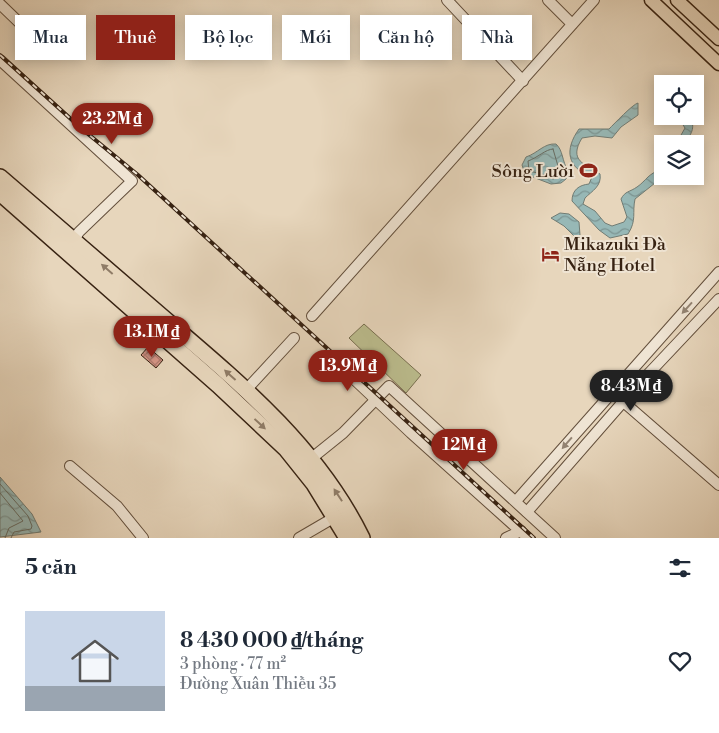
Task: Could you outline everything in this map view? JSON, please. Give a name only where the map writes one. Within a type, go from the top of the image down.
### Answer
[{"type":"highway","points":[[0,177],[70,245],[246,390],[296,439],[306,463],[347,538]]},
{"type":"highway","points":[[0,193],[36,224],[70,245],[112,294],[218,385],[286,449],[306,463],[339,496],[362,538]]},
{"type":"main road","points":[[651,0],[719,64]]},
{"type":"main road","points":[[676,0],[719,39]]},
{"type":"street","points":[[447,0],[523,81]]},
{"type":"street","points":[[548,0],[572,24]]},
{"type":"street","points":[[312,316],[594,0]]},
{"type":"street","points":[[0,4],[15,18]]},
{"type":"street","points":[[0,60],[132,181],[79,232],[70,245]]},
{"type":"street","points":[[516,501],[719,272]]},
{"type":"street","points":[[527,512],[623,402],[719,299]]},
{"type":"street","points":[[246,390],[294,338]]},
{"type":"street","points":[[338,364],[376,402],[525,534]]},
{"type":"street","points":[[306,463],[376,402],[389,386],[555,538]]},
{"type":"street","points":[[612,392],[719,485]]},
{"type":"street","points":[[70,466],[118,506],[143,538]]},
{"type":"street","points":[[299,538],[335,518]]},
{"type":"street","points":[[506,538],[525,534]]},
{"type":"green space","points":[[364,324],[421,375],[406,393],[349,338]]},
{"type":"water","name":"Sông Lười","points":[[638,103],[638,115],[621,127],[612,138],[595,136],[582,138],[578,146],[577,152],[580,161],[600,174],[598,185],[585,198],[583,204],[595,211],[605,223],[612,226],[624,222],[627,217],[621,199],[624,194],[637,187],[654,173],[654,184],[635,199],[633,220],[628,234],[610,238],[599,230],[572,201],[575,191],[579,187],[589,184],[592,177],[577,169],[573,163],[570,158],[571,144],[579,129],[609,129]]},
{"type":"water","points":[[683,125],[693,125],[690,135],[681,135],[685,128]]},
{"type":"water","points":[[556,144],[560,149],[568,171],[566,179],[561,183],[551,184],[525,174],[522,165],[526,157],[548,145]]},
{"type":"water","points":[[560,213],[569,214],[579,222],[580,235],[577,239],[564,226],[551,218]]},
{"type":"water","points":[[0,477],[32,514],[41,532],[0,537]]},
{"type":"building","points":[[148,347],[163,360],[156,368],[141,355]]},
{"type":"railway","points":[[0,55],[82,129],[138,175],[534,538]]},
{"type":"place","name":"Sông Lười","points":[[588,171]]},
{"type":"place","name":"Mikazuki Đà Nẵng Hotel","points":[[550,254]]}]
